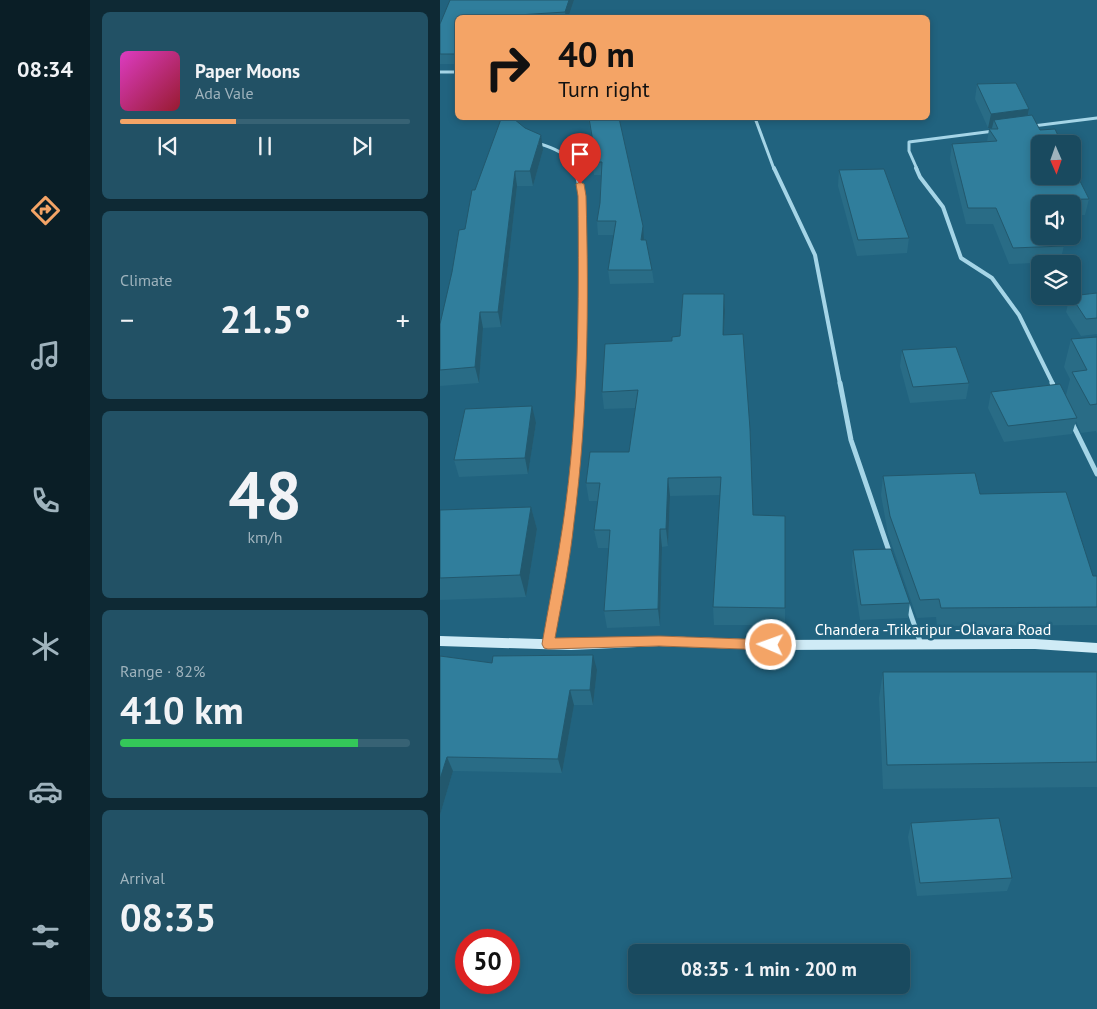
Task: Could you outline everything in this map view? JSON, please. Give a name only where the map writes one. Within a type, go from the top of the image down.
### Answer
[{"type":"main road","name":"Chandera -Trikaripur -Olavara Road","points":[[440,642],[548,644],[659,641],[771,645],[1035,644],[1097,648]]},
{"type":"street","points":[[440,72],[455,72]]},
{"type":"street","points":[[1031,126],[1097,118]]},
{"type":"street","points":[[756,120],[774,170],[814,255],[851,440],[892,560]]},
{"type":"street","points":[[1003,130],[909,142],[909,150],[920,177],[943,207],[961,258],[992,278],[1019,315],[1058,394]]},
{"type":"street","points":[[530,140],[559,150],[571,160],[578,172],[582,196],[584,287],[580,398],[569,522],[548,644]]},
{"type":"street","points":[[1067,412],[1097,474]]},
{"type":"street","points":[[905,598],[921,644]]},
{"type":"building","points":[[450,0],[569,0],[565,12],[518,15],[455,15],[455,54],[440,54],[440,24]]},
{"type":"building","points":[[1016,83],[1029,109],[991,114],[977,84]]},
{"type":"building","points":[[1032,115],[1040,130],[1055,129],[1058,135],[1031,135],[1031,185],[1081,185],[1081,183],[1089,199],[1081,199],[1081,195],[1031,195],[1031,245],[1064,246],[1013,248],[996,208],[968,208],[952,144],[997,141],[989,129],[998,129],[994,120]]},
{"type":"building","points":[[501,120],[515,120],[525,128],[541,135],[530,171],[515,171],[498,312],[480,312],[475,367],[440,370],[440,324],[459,230],[465,229],[472,190],[475,190]]},
{"type":"building","points":[[589,120],[619,120],[643,226],[641,240],[646,240],[652,270],[608,270],[616,221],[597,221],[602,162],[592,162],[594,148]]},
{"type":"building","points":[[884,169],[909,238],[858,240],[839,170]]},
{"type":"building","points":[[1097,293],[1097,318],[1086,319],[1077,305],[1081,305],[1081,295]]},
{"type":"building","points":[[683,294],[724,294],[723,335],[743,334],[750,429],[753,515],[785,516],[785,608],[713,607],[721,477],[668,478],[666,529],[660,529],[658,609],[604,611],[610,530],[594,530],[600,483],[586,483],[590,452],[629,452],[638,390],[602,392],[605,344],[672,341],[672,337],[680,336]]},
{"type":"building","points":[[1097,337],[1097,404],[1090,405],[1072,372],[1087,370],[1071,339]]},
{"type":"building","points":[[956,347],[969,383],[913,387],[902,350]]},
{"type":"building","points":[[1060,384],[1077,418],[1008,426],[991,392]]},
{"type":"building","points":[[532,406],[525,458],[454,460],[465,409]]},
{"type":"building","points":[[975,473],[980,494],[1066,492],[1093,576],[1097,576],[1097,607],[941,608],[939,599],[920,600],[890,516],[883,476]]},
{"type":"building","points":[[531,507],[520,575],[440,578],[440,510]]},
{"type":"building","points":[[891,549],[910,603],[861,605],[853,550]]},
{"type":"building","points":[[593,655],[590,690],[570,690],[558,759],[447,757],[440,779],[440,656],[492,663],[493,656]]},
{"type":"building","points":[[883,672],[1097,672],[1097,762],[887,765]]},
{"type":"building","points":[[999,818],[1012,878],[920,883],[911,823]]},
{"type":"route","points":[[580,184],[582,196],[584,287],[580,398],[569,522],[548,644],[571,645],[659,641],[771,645]]}]
